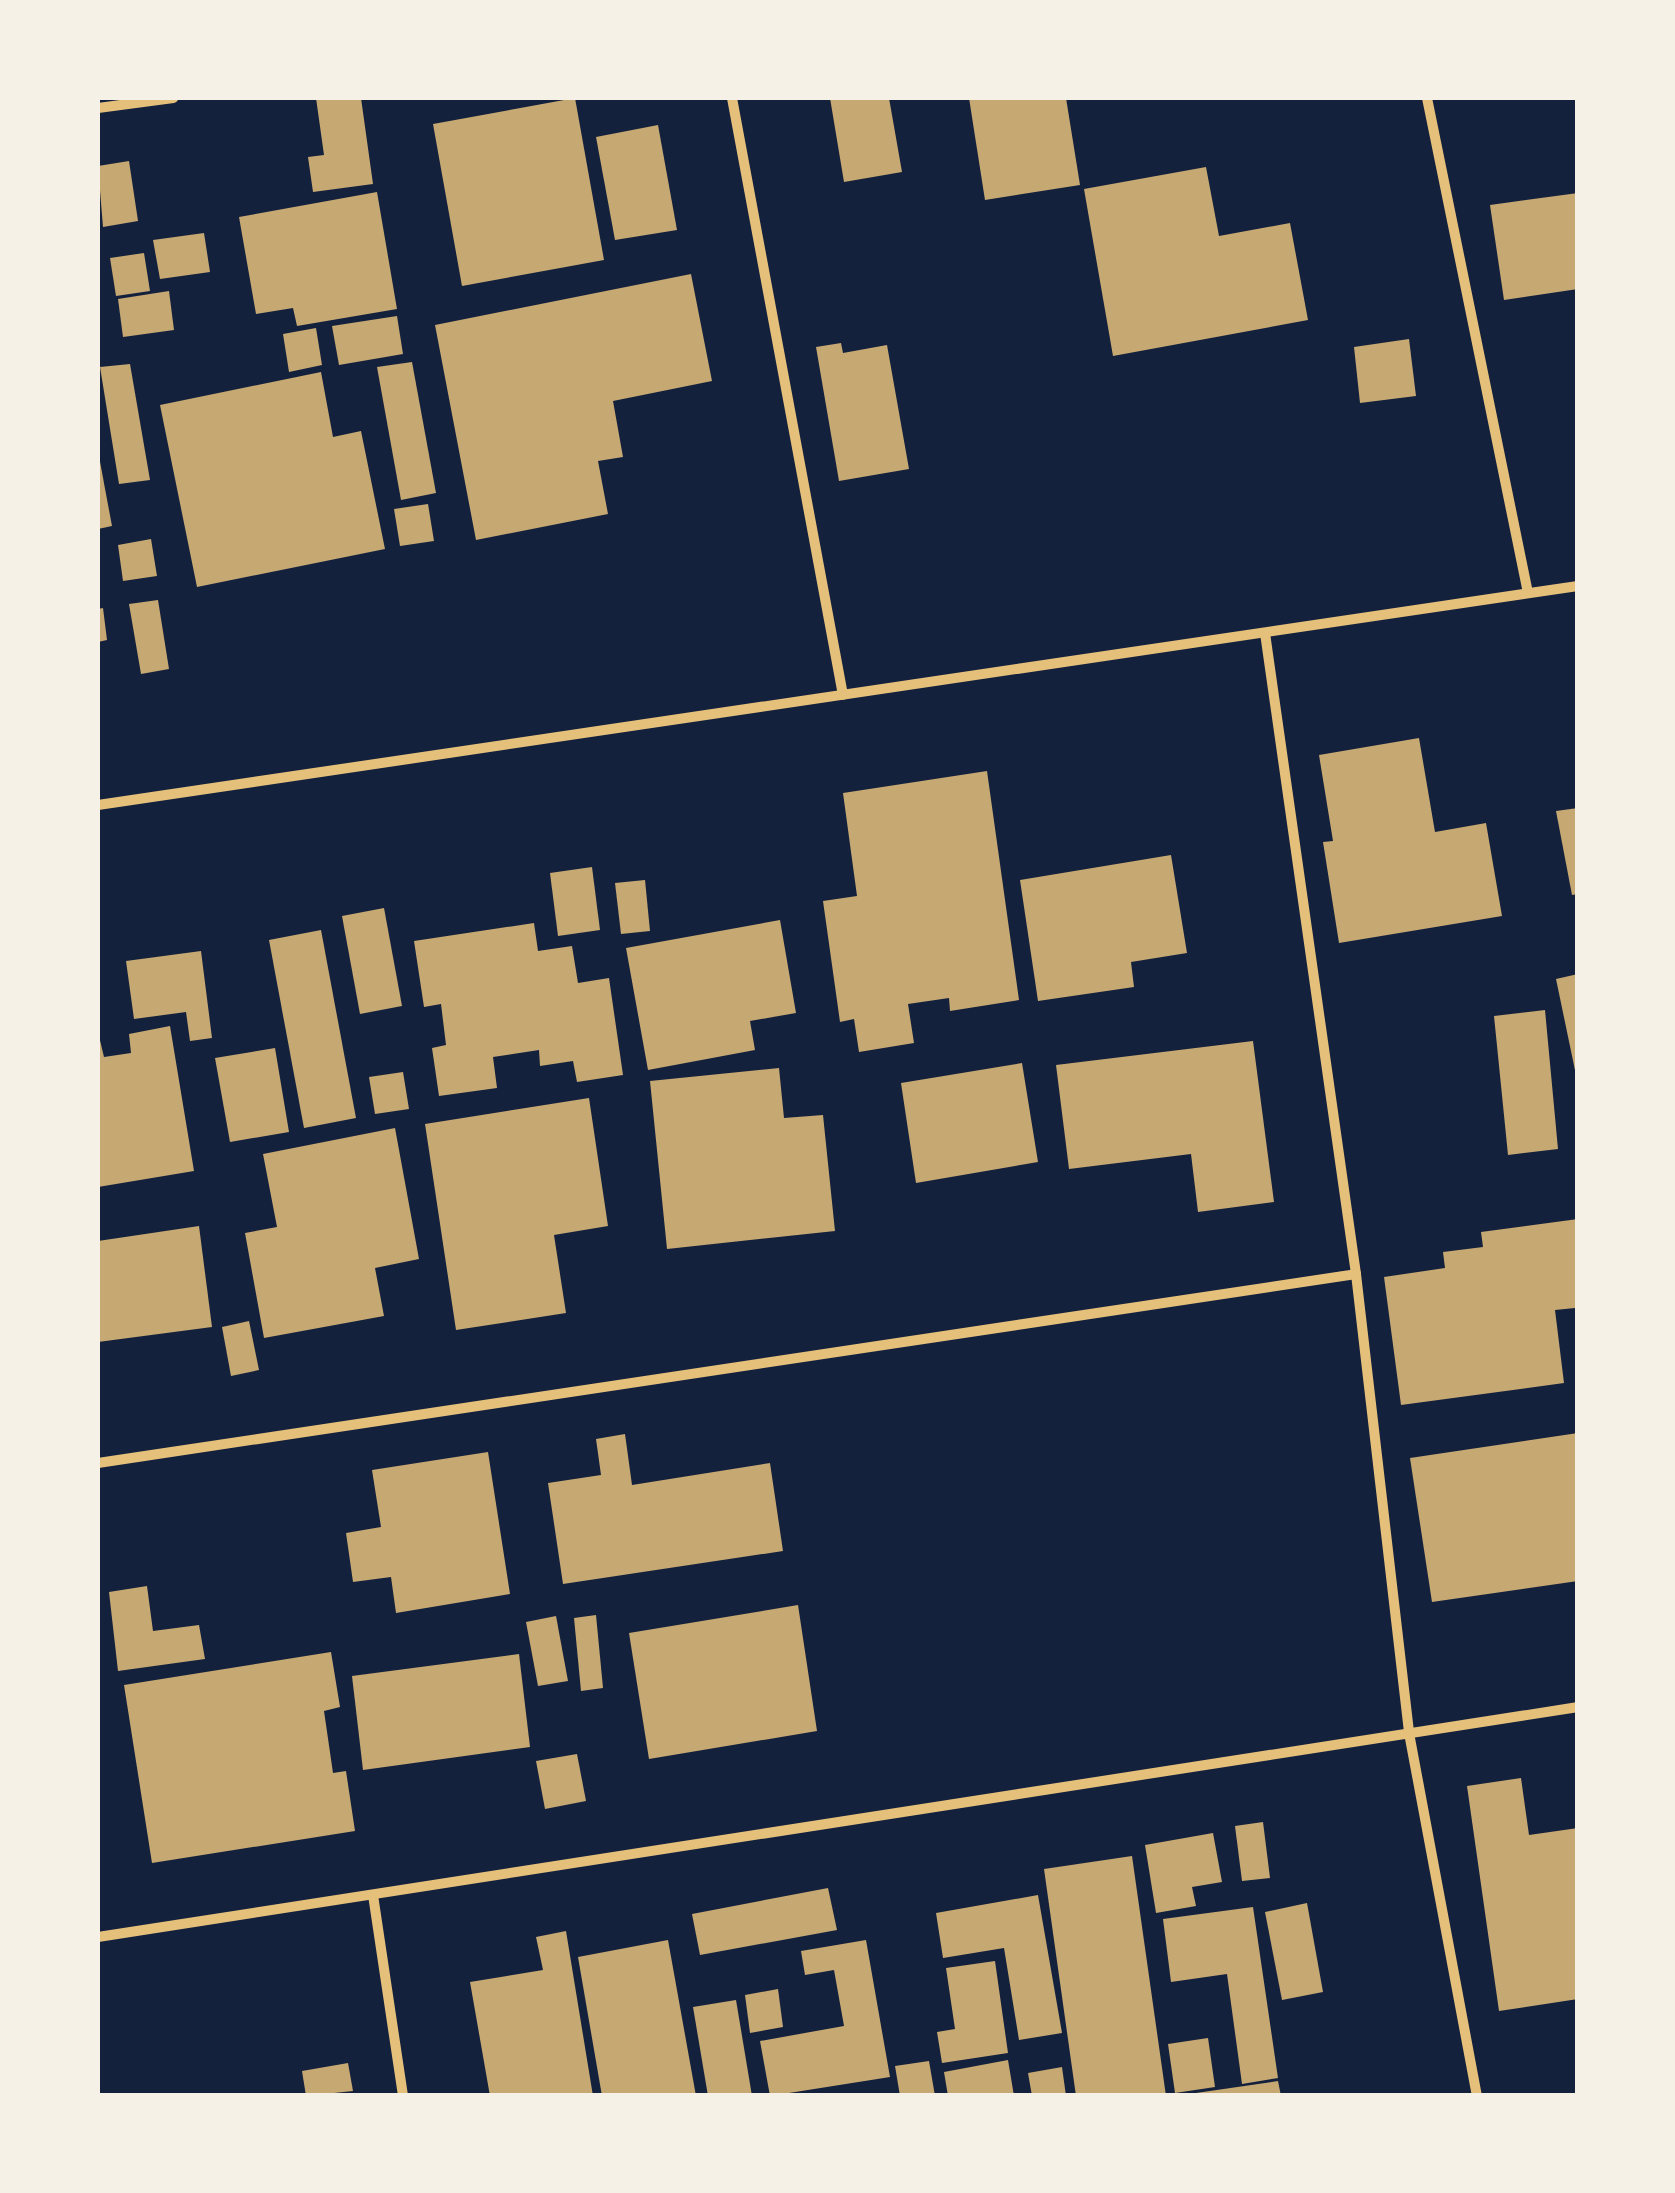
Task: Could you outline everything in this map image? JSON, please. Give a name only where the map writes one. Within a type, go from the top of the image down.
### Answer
[{"type":"street","points":[[98,108],[173,98]]},
{"type":"street","points":[[732,98],[843,694]]},
{"type":"street","points":[[1427,98],[1528,593]]},
{"type":"street","points":[[98,805],[1578,586]]},
{"type":"street","points":[[1264,633],[1356,1274],[1408,1733],[1476,2096]]},
{"type":"street","points":[[98,1463],[1356,1274]]},
{"type":"street","points":[[98,1937],[1578,1707]]},
{"type":"street","points":[[373,1895],[403,2096]]},
{"type":"building","points":[[316,98],[361,98],[373,184],[313,192],[308,157],[324,155]]},
{"type":"building","points":[[575,98],[604,260],[462,286],[433,124]]},
{"type":"building","points":[[830,98],[889,98],[902,172],[844,182]]},
{"type":"building","points":[[969,98],[1066,98],[1080,185],[985,200]]},
{"type":"building","points":[[658,125],[677,230],[615,240],[596,137]]},
{"type":"building","points":[[129,161],[138,221],[103,227],[98,166]]},
{"type":"building","points":[[1206,167],[1219,236],[1290,223],[1308,320],[1113,356],[1084,189]]},
{"type":"building","points":[[377,192],[397,309],[297,326],[293,308],[256,314],[239,217]]},
{"type":"building","points":[[1578,193],[1578,289],[1504,300],[1490,205]]},
{"type":"building","points":[[204,233],[210,272],[160,279],[153,240]]},
{"type":"building","points":[[144,253],[150,291],[116,296],[110,258]]},
{"type":"building","points":[[691,274],[712,381],[613,401],[623,457],[598,461],[608,514],[476,540],[435,325]]},
{"type":"building","points":[[169,291],[174,330],[123,337],[118,299]]},
{"type":"building","points":[[397,316],[403,354],[339,365],[332,326]]},
{"type":"building","points":[[316,328],[322,365],[289,372],[283,334]]},
{"type":"building","points":[[1409,339],[1416,396],[1360,403],[1354,347]]},
{"type":"building","points":[[841,343],[843,353],[887,345],[909,469],[839,481],[816,347]]},
{"type":"building","points":[[412,362],[436,493],[401,500],[377,367]]},
{"type":"building","points":[[130,364],[150,480],[119,484],[100,367]]},
{"type":"building","points":[[321,372],[333,437],[361,431],[385,549],[197,587],[160,405]]},
{"type":"building","points":[[98,451],[112,526],[98,529]]},
{"type":"building","points":[[428,504],[434,541],[400,546],[394,509]]},
{"type":"building","points":[[151,539],[157,576],[123,581],[118,545]]},
{"type":"building","points":[[158,600],[169,669],[141,674],[129,604]]},
{"type":"building","points":[[103,608],[107,640],[98,642],[98,609]]},
{"type":"building","points":[[1419,738],[1435,832],[1486,823],[1502,916],[1339,943],[1323,842],[1333,841],[1319,755]]},
{"type":"building","points":[[987,771],[1019,1000],[950,1011],[949,998],[908,1004],[914,1043],[859,1052],[854,1019],[840,1022],[823,901],[857,896],[843,793]]},
{"type":"building","points":[[1578,808],[1578,894],[1572,895],[1556,811]]},
{"type":"building","points":[[1171,855],[1187,953],[1131,962],[1134,987],[1038,1001],[1020,880]]},
{"type":"building","points":[[592,867],[600,930],[558,936],[550,873]]},
{"type":"building","points":[[645,880],[650,931],[621,934],[615,883]]},
{"type":"building","points":[[384,908],[402,1006],[360,1014],[342,916]]},
{"type":"building","points":[[780,920],[796,1013],[750,1021],[755,1050],[648,1070],[626,948]]},
{"type":"building","points":[[534,923],[538,951],[572,946],[578,983],[609,978],[623,1075],[577,1082],[573,1061],[540,1066],[539,1050],[493,1057],[497,1088],[439,1096],[432,1048],[446,1045],[441,1004],[424,1007],[414,941]]},
{"type":"building","points":[[321,930],[356,1118],[304,1128],[269,940]]},
{"type":"building","points":[[201,951],[212,1038],[190,1041],[186,1012],[134,1019],[126,961]]},
{"type":"building","points":[[1578,974],[1578,1075],[1576,1075],[1556,979]]},
{"type":"building","points":[[1545,1010],[1558,1149],[1508,1155],[1494,1016]]},
{"type":"building","points":[[170,1026],[194,1171],[98,1187],[98,1032],[104,1057],[131,1053],[129,1034]]},
{"type":"building","points":[[1253,1041],[1274,1202],[1198,1212],[1191,1154],[1069,1169],[1056,1065]]},
{"type":"building","points":[[275,1048],[289,1132],[230,1142],[215,1058]]},
{"type":"building","points":[[1022,1063],[1038,1162],[916,1183],[901,1083]]},
{"type":"building","points":[[779,1068],[784,1118],[823,1115],[835,1231],[667,1249],[650,1081]]},
{"type":"building","points":[[403,1072],[409,1109],[375,1114],[369,1077]]},
{"type":"building","points":[[589,1098],[608,1226],[554,1235],[566,1313],[456,1330],[425,1124]]},
{"type":"building","points":[[395,1128],[419,1259],[375,1268],[384,1316],[264,1338],[245,1233],[277,1227],[263,1154]]},
{"type":"building","points":[[1578,1219],[1575,1308],[1555,1310],[1564,1383],[1401,1405],[1384,1277],[1445,1268],[1443,1252],[1483,1247],[1481,1232]]},
{"type":"building","points":[[199,1226],[212,1327],[98,1342],[98,1241]]},
{"type":"building","points":[[249,1321],[259,1370],[231,1376],[222,1327]]},
{"type":"building","points":[[1578,1433],[1578,1581],[1432,1602],[1410,1458]]},
{"type":"building","points":[[625,1434],[632,1485],[770,1463],[783,1551],[563,1584],[548,1483],[601,1475],[596,1439]]},
{"type":"building","points":[[488,1452],[510,1594],[396,1613],[391,1577],[353,1582],[346,1533],[381,1527],[372,1470]]},
{"type":"building","points":[[147,1586],[153,1631],[199,1625],[205,1659],[118,1671],[109,1592]]},
{"type":"building","points":[[798,1605],[817,1731],[649,1759],[629,1633]]},
{"type":"building","points":[[596,1615],[603,1688],[581,1691],[574,1618]]},
{"type":"building","points":[[556,1616],[568,1681],[538,1686],[526,1622]]},
{"type":"building","points":[[331,1652],[340,1707],[324,1711],[333,1773],[346,1771],[355,1831],[152,1863],[124,1685]]},
{"type":"building","points":[[519,1654],[530,1747],[363,1770],[352,1676]]},
{"type":"building","points":[[577,1754],[586,1801],[545,1809],[536,1761]]},
{"type":"building","points":[[1521,1778],[1529,1835],[1578,1828],[1578,1999],[1499,2011],[1467,1786]]},
{"type":"building","points":[[1263,1822],[1270,1878],[1242,1881],[1235,1826]]},
{"type":"building","points":[[1213,1833],[1222,1882],[1192,1887],[1196,1906],[1156,1913],[1145,1845]]},
{"type":"building","points":[[1132,1856],[1166,2096],[1076,2096],[1044,1869]]},
{"type":"building","points":[[828,1888],[837,1930],[700,1955],[692,1914]]},
{"type":"building","points":[[1038,1895],[1062,2033],[1019,2040],[1004,1948],[943,1958],[936,1913]]},
{"type":"building","points":[[1307,1903],[1323,1992],[1282,2000],[1265,1912]]},
{"type":"building","points":[[1253,1907],[1278,2078],[1242,2084],[1227,1974],[1171,1982],[1163,1919]]},
{"type":"building","points":[[566,1931],[593,2096],[490,2096],[470,1982],[543,1970],[536,1937]]},
{"type":"building","points":[[668,1940],[696,2096],[602,2096],[578,1957]]},
{"type":"building","points":[[866,1940],[890,2077],[770,2096],[760,2041],[844,2026],[834,1970],[805,1975],[801,1951]]},
{"type":"building","points":[[995,1961],[1008,2053],[942,2063],[937,2032],[955,2029],[946,1968]]},
{"type":"building","points":[[778,1989],[783,2027],[750,2033],[745,1995]]},
{"type":"building","points":[[736,2000],[752,2096],[708,2096],[693,2007]]},
{"type":"building","points":[[1208,2038],[1215,2087],[1175,2093],[1168,2044]]},
{"type":"building","points":[[1008,2060],[1014,2096],[948,2096],[944,2072]]},
{"type":"building","points":[[929,2061],[935,2096],[900,2096],[895,2066]]},
{"type":"building","points":[[348,2063],[353,2091],[306,2096],[302,2071]]},
{"type":"building","points":[[1062,2067],[1066,2096],[1032,2096],[1028,2073]]},
{"type":"building","points":[[1278,2081],[1281,2096],[1196,2093]]}]
